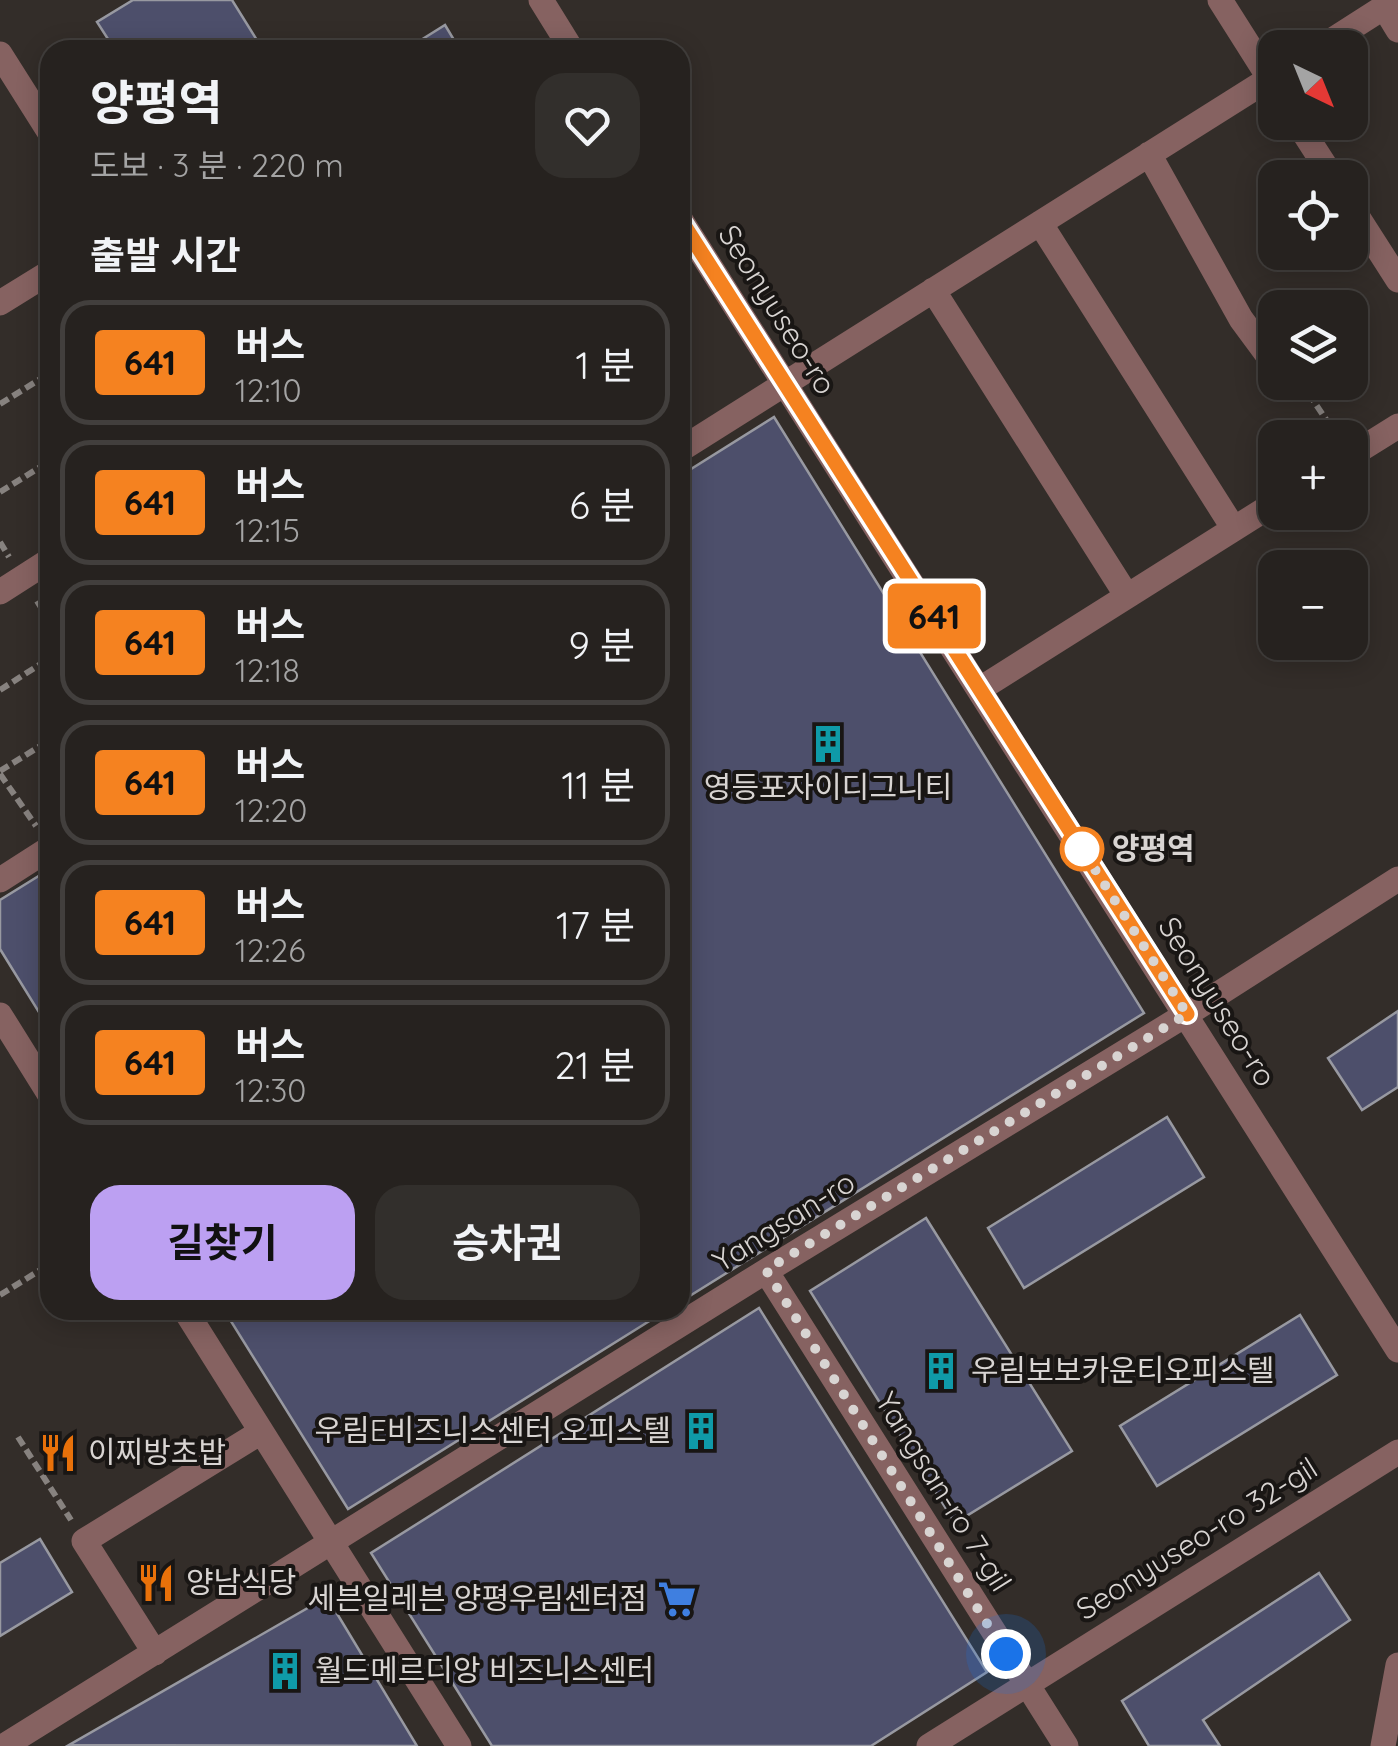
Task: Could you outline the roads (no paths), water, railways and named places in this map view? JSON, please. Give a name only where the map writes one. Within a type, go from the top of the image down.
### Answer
[{"type":"street","points":[[540,0],[566,40]]},
{"type":"street","points":[[1220,0],[1258,57]]},
{"type":"street","points":[[1349,30],[1390,4],[1398,30]]},
{"type":"street","points":[[0,54],[40,118]]},
{"type":"street","points":[[690,444],[1258,89]]},
{"type":"street","points":[[1149,154],[1241,320],[1258,342]]},
{"type":"street","points":[[1040,223],[1234,529]]},
{"type":"street","points":[[1368,233],[1398,280]]},
{"type":"street","name":"Seonyuseo-ro","points":[[690,235],[1398,1350]]},
{"type":"street","points":[[0,302],[40,278]]},
{"type":"street","points":[[933,290],[1127,596]]},
{"type":"street","points":[[1368,445],[1398,426]]},
{"type":"street","points":[[980,689],[1258,514]]},
{"type":"street","points":[[0,592],[40,566]]},
{"type":"street","points":[[0,880],[40,844]]},
{"type":"street","name":"Yangsan-ro","points":[[690,1318],[1398,880]]},
{"type":"street","points":[[2,1022],[40,1080]]},
{"type":"street","name":"Yangsan-ro 7-gil","points":[[766,1270],[1066,1746]]},
{"type":"street","points":[[191,1320],[459,1746]]},
{"type":"street","name":"Yangsan-ro","points":[[4,1746],[687,1320]]},
{"type":"street","points":[[155,1652],[84,1541],[260,1432]]},
{"type":"street","name":"Seonyuseo-ro 32-gil","points":[[929,1746],[1398,1452]]},
{"type":"street","points":[[1383,1746],[1398,1665]]},
{"type":"place","name":"영등포자이디그니티","points":[[828,744]]},
{"type":"place","name":"양평역","points":[[1082,849]]},
{"type":"place","name":"우림보보카운티오피스텔","points":[[941,1371]]},
{"type":"place","name":"우림E비즈니스센터 오피스텔","points":[[701,1431]]},
{"type":"place","name":"이찌방초밥","points":[[58,1453]]},
{"type":"place","name":"양남식당","points":[[156,1583]]},
{"type":"place","name":"세븐일레븐 양평우림센터점","points":[[677,1599]]},
{"type":"place","name":"월드메르디앙 비즈니스센터","points":[[285,1671]]}]
